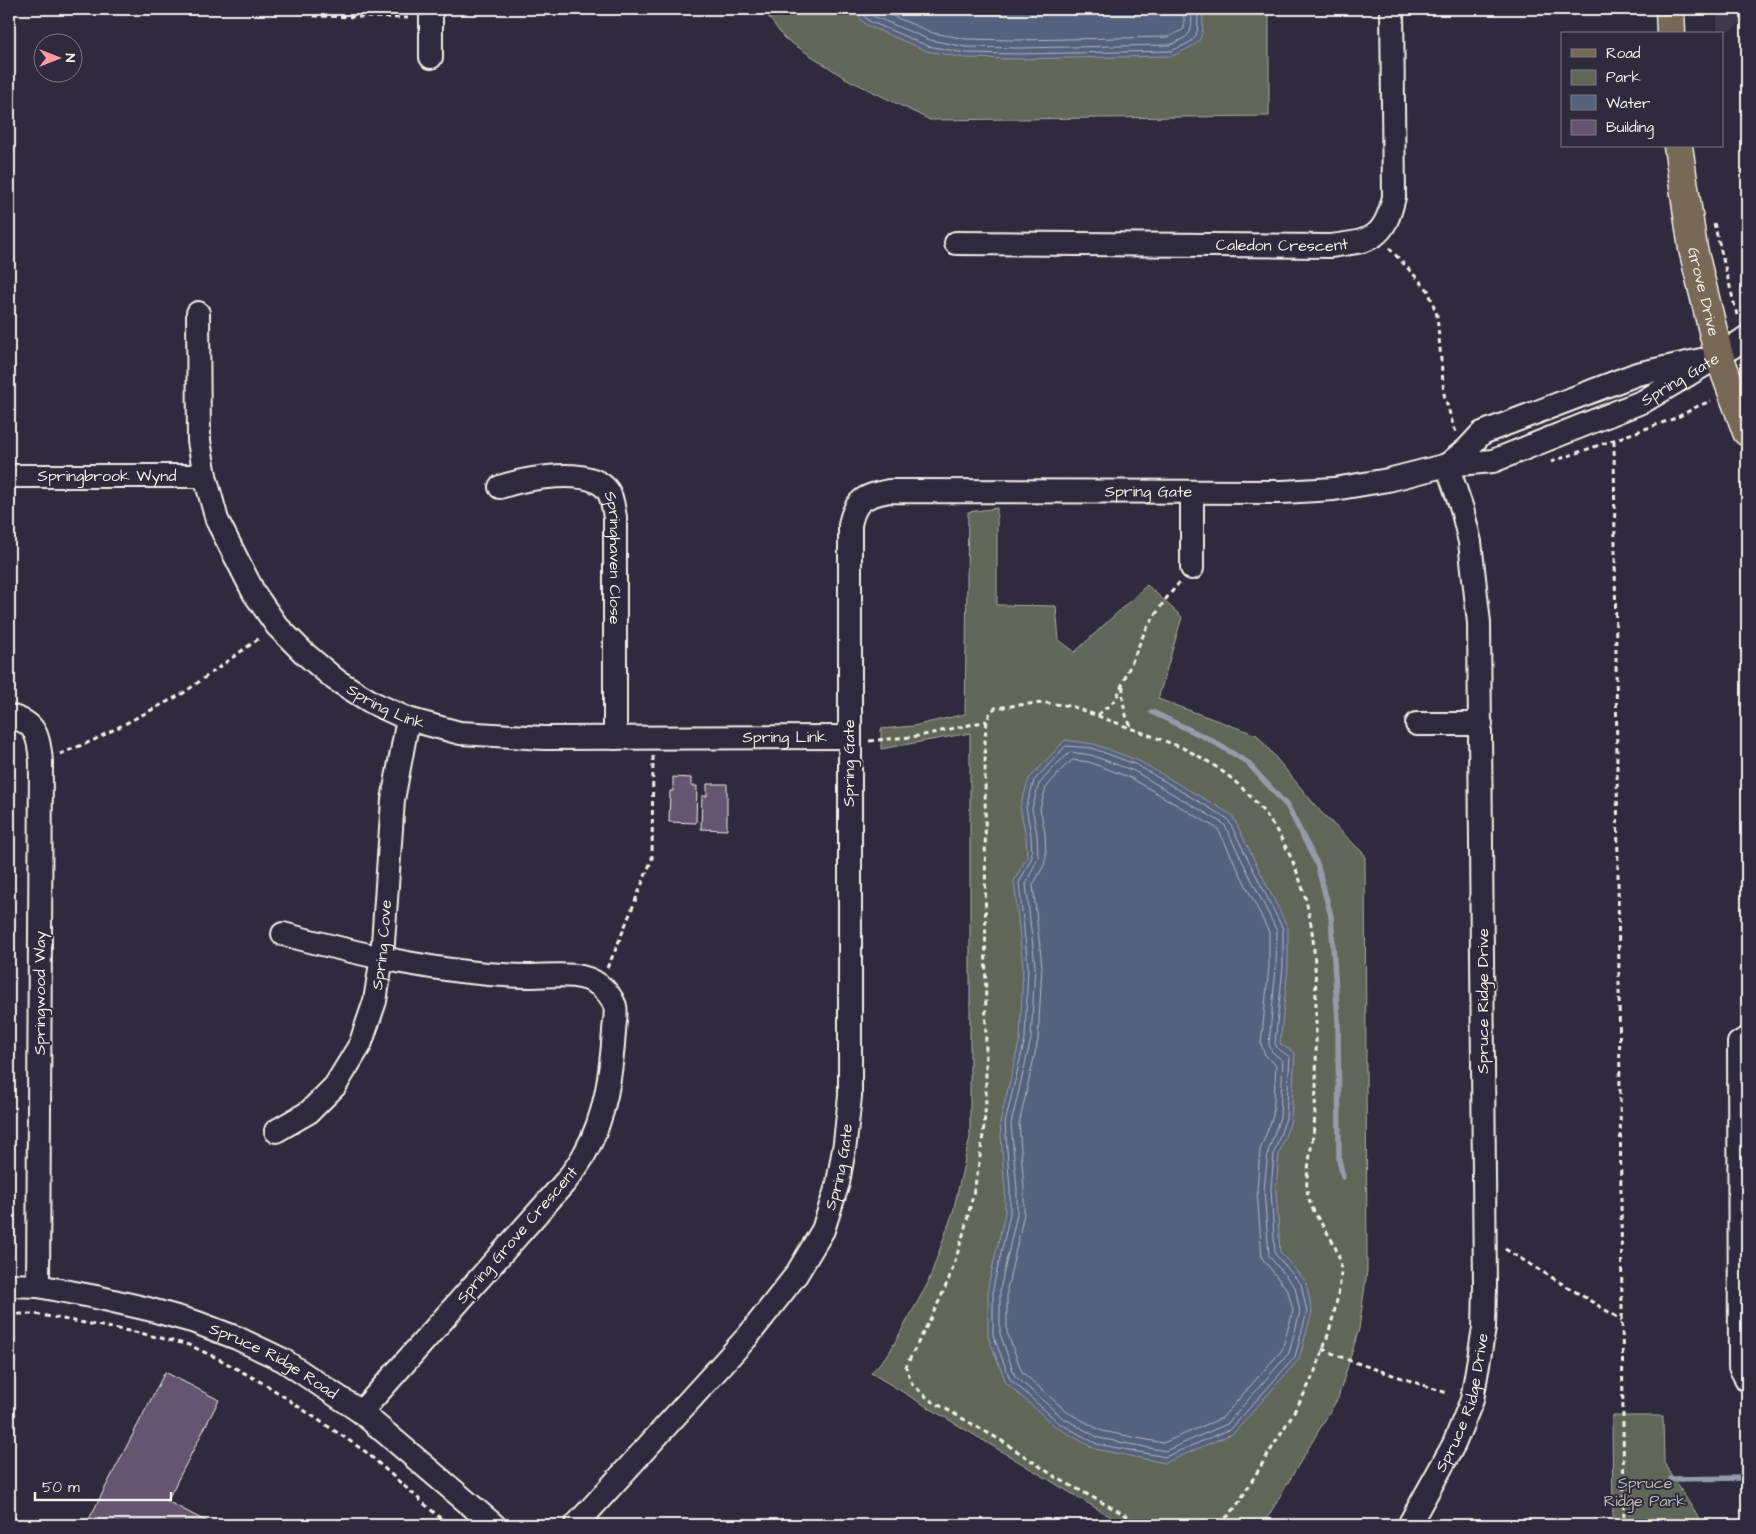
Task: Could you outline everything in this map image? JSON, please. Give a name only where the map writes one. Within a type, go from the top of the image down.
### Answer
[{"type":"main road","points":[[1670,9],[1670,32]]},
{"type":"main road","name":"Grove Drive","points":[[1678,148],[1692,248],[1719,356],[1747,432]]},
{"type":"street","points":[[1377,235],[1389,218],[1394,198],[1392,9]]},
{"type":"street","points":[[432,13],[432,57]]},
{"type":"street","name":"Caledon Crescent","points":[[956,243],[1330,246],[1353,243],[1377,235]]},
{"type":"street","name":"Spring Link","points":[[198,313],[199,441],[204,476],[217,520],[235,559],[254,593],[277,626],[304,653],[336,680],[373,703],[408,719],[460,733],[544,738],[849,737]]},
{"type":"street","points":[[1719,356],[1745,338]]},
{"type":"street","name":"Spring Gate","points":[[1447,465],[1482,433],[1636,374],[1719,356]]},
{"type":"street","name":"Spring Gate","points":[[576,1525],[748,1336],[796,1275],[823,1230],[838,1183],[850,1096],[850,525],[853,511],[860,501],[875,494],[889,491],[1283,492],[1334,489],[1388,480],[1447,465],[1493,461],[1644,401],[1719,356]]},
{"type":"street","name":"Spruce Ridge Drive","points":[[1409,1525],[1454,1444],[1472,1400],[1484,1328],[1485,1237],[1479,624],[1470,542],[1462,509],[1447,465]]},
{"type":"street","name":"Springbrook Wynd","points":[[9,476],[204,476]]},
{"type":"street","name":"Springhaven Close","points":[[500,487],[536,478],[580,477],[594,481],[607,490],[612,501],[615,527],[615,738]]},
{"type":"street","points":[[1192,493],[1192,568]]},
{"type":"street","name":"Springwood Way","points":[[9,716],[23,720],[33,728],[40,741],[38,1286]]},
{"type":"street","name":"Spring Cove","points":[[276,1131],[310,1112],[335,1086],[360,1045],[375,1001],[382,957],[393,800],[408,719]]},
{"type":"street","points":[[1417,724],[1481,724]]},
{"type":"street","points":[[283,934],[382,957],[453,970],[512,975],[569,976],[585,978],[598,984]]},
{"type":"street","name":"Spring Grove Crescent","points":[[362,1412],[566,1181],[586,1153],[597,1127],[612,1067],[616,1007],[608,994],[598,984]]},
{"type":"street","points":[[1747,1038],[1739,1043],[1740,1367],[1747,1380]]},
{"type":"street","name":"Spruce Ridge Road","points":[[9,1285],[38,1286],[148,1309],[195,1322],[237,1338],[283,1360],[362,1412],[494,1525]]},
{"type":"path","points":[[313,16],[432,13]]},
{"type":"path","points":[[1714,222],[1745,338]]},
{"type":"path","points":[[1377,235],[1428,290],[1437,315],[1444,394],[1454,428],[1466,449]]},
{"type":"path","points":[[1550,462],[1676,418],[1698,406],[1732,394]]},
{"type":"path","points":[[1614,441],[1624,1525]]},
{"type":"path","points":[[1098,715],[1116,699],[1145,631],[1165,600],[1192,568]]},
{"type":"path","points":[[41,762],[92,740],[182,694],[277,626]]},
{"type":"path","points":[[1123,683],[1122,699],[1132,728]]},
{"type":"path","points":[[1144,1525],[1056,1478],[1002,1441],[930,1400],[912,1384],[906,1367],[949,1278],[976,1180],[984,1133],[986,1098],[985,737],[987,721],[990,713],[995,708],[1047,703],[1070,706],[1190,750],[1230,775],[1247,792],[1280,834],[1291,855],[1302,885],[1313,937],[1316,995],[1316,1099],[1306,1188],[1312,1205],[1336,1247],[1341,1270],[1338,1292],[1313,1377],[1236,1507],[1216,1525]]},
{"type":"path","points":[[849,737],[866,741],[894,740],[987,721]]},
{"type":"path","points":[[598,984],[615,951],[652,859],[654,738]]},
{"type":"path","points":[[1485,1237],[1622,1320]]},
{"type":"path","points":[[9,1314],[34,1314],[140,1333],[189,1345],[219,1359],[268,1386],[366,1452],[448,1525]]},
{"type":"path","points":[[1322,1349],[1351,1361],[1447,1393]]},
{"type":"shaded area","points":[[1717,9],[1747,9],[1747,19],[1724,34],[1724,32],[1717,32]]},
{"type":"green space","points":[[738,9],[1269,9],[1269,116],[930,120],[845,78],[784,38],[768,16]]},
{"type":"green space","points":[[997,508],[997,605],[1056,606],[1059,640],[1075,652],[1147,585],[1182,617],[1158,699],[1257,735],[1320,811],[1365,855],[1367,1271],[1359,1329],[1338,1398],[1263,1525],[1124,1525],[871,1373],[889,1353],[928,1283],[953,1212],[970,1137],[970,733],[881,749],[881,729],[913,726],[965,714],[968,512]]},
{"type":"green space","name":"Spruce Ridge Park","points":[[1612,1416],[1663,1416],[1664,1463],[1703,1525],[1613,1525]]},
{"type":"water","points":[[851,9],[1203,9],[1203,29],[1199,40],[1195,44],[1172,56],[1018,59],[965,58],[927,51],[866,25]]},
{"type":"water","points":[[1065,740],[1094,744],[1139,761],[1232,815],[1288,928],[1288,968],[1280,1044],[1295,1053],[1291,1120],[1279,1154],[1276,1189],[1280,1252],[1306,1282],[1312,1312],[1299,1359],[1234,1433],[1165,1463],[1095,1449],[1056,1427],[1006,1383],[988,1336],[988,1287],[1005,1213],[1000,1123],[1020,1039],[1023,967],[1014,881],[1027,857],[1026,836],[1020,807],[1029,779]]},
{"type":"building","points":[[673,777],[691,778],[691,786],[697,786],[696,823],[669,822],[670,791],[673,791]]},
{"type":"building","points":[[707,784],[727,784],[727,830],[701,829],[702,796],[707,796]]},
{"type":"building","points":[[165,1372],[219,1400],[167,1501],[213,1525],[86,1525]]},
{"type":"waterway","points":[[1152,712],[1209,739],[1247,762],[1288,807],[1317,864],[1331,916],[1338,1021],[1339,1160],[1343,1177]]},
{"type":"waterway","points":[[1671,1479],[1744,1478]]}]
